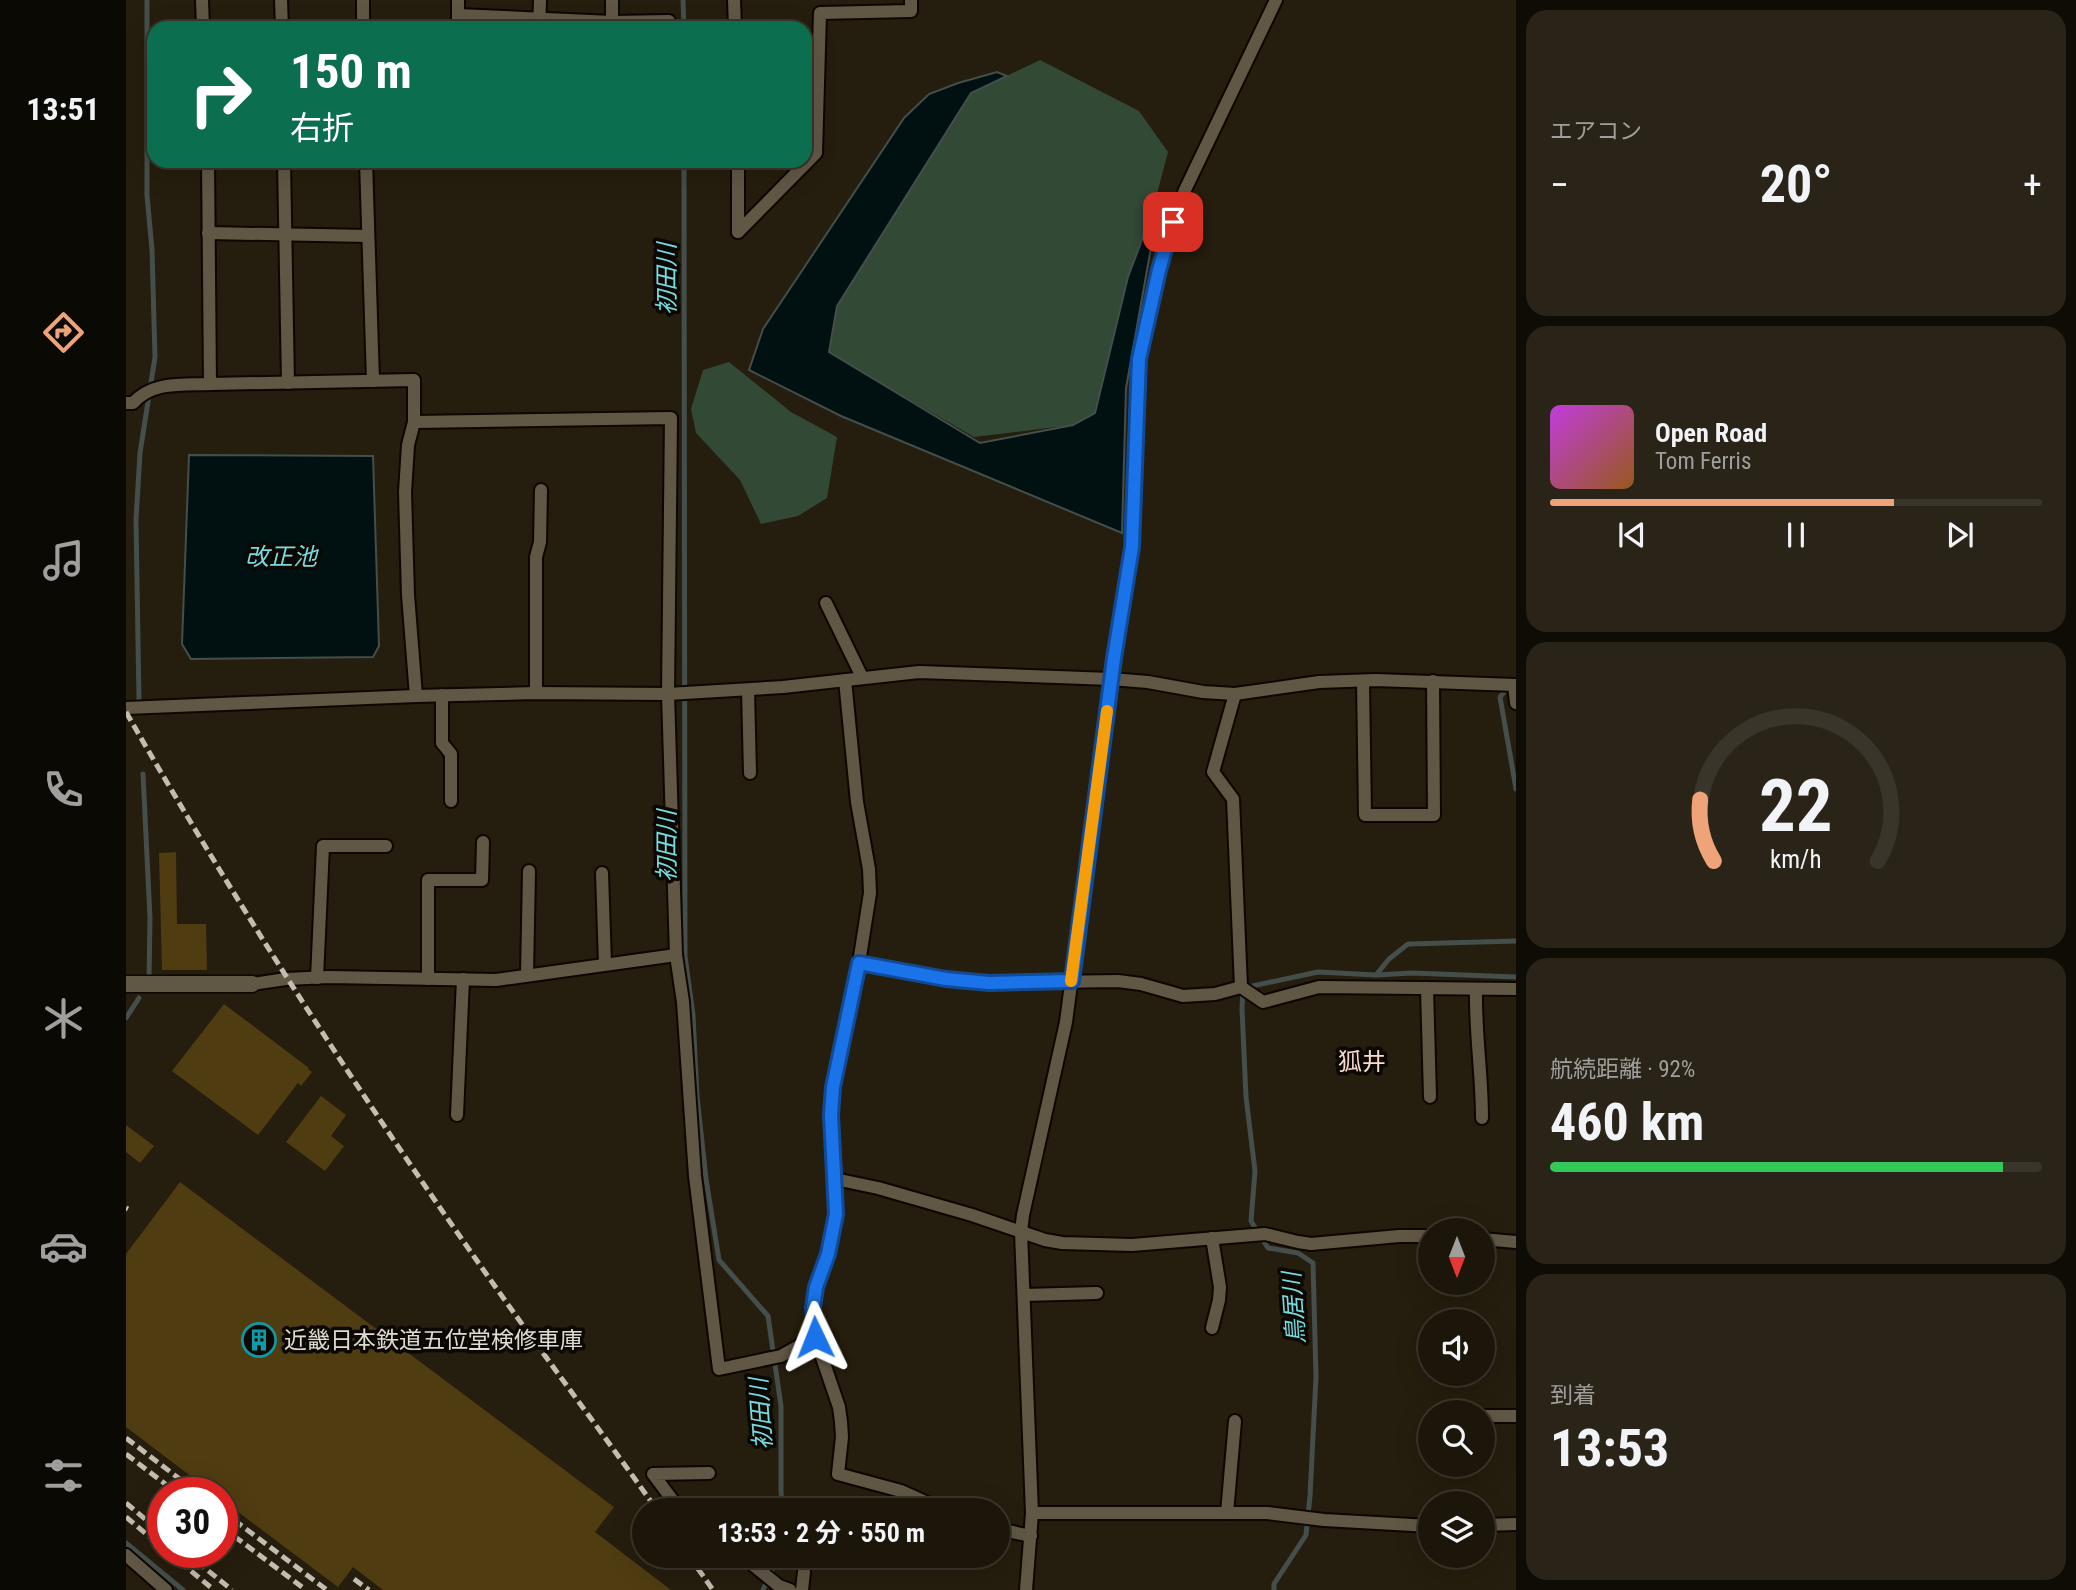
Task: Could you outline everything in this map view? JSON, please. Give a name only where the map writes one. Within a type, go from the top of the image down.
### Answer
[{"type":"street","points":[[202,0],[203,21]]},
{"type":"street","points":[[281,0],[282,21]]},
{"type":"street","points":[[362,0],[363,21]]},
{"type":"street","points":[[458,0],[458,21]]},
{"type":"street","points":[[539,21],[540,0]]},
{"type":"street","points":[[612,0],[612,21]]},
{"type":"street","points":[[734,0],[735,21]]},
{"type":"street","points":[[812,157],[816,153],[820,7],[911,11],[911,0]]},
{"type":"street","points":[[1026,1590],[1032,1513],[1021,1232],[1060,1054],[1072,981],[1111,680],[1132,547],[1139,359],[1160,265],[1185,190],[1276,0]]},
{"type":"street","points":[[208,168],[210,384]]},
{"type":"street","points":[[284,168],[288,383]]},
{"type":"street","points":[[366,168],[373,381]]},
{"type":"street","points":[[738,168],[737,232],[801,168]]},
{"type":"street","points":[[208,233],[368,236]]},
{"type":"street","points":[[126,403],[133,403],[143,392],[163,386],[414,380],[414,422],[408,445],[405,492],[408,595],[416,696]]},
{"type":"street","points":[[414,422],[671,418],[668,694],[676,955],[683,1002],[695,1176],[719,1369],[775,1358],[815,1337]]},
{"type":"street","points":[[536,693],[536,558],[540,542],[541,490]]},
{"type":"street","points":[[826,603],[862,677]]},
{"type":"street","points":[[126,708],[442,695],[668,694],[748,690],[919,672],[1148,682],[1203,692],[1235,694],[1319,682],[1433,681],[1511,685],[1516,703]]},
{"type":"street","points":[[845,680],[857,802],[869,869],[870,893],[859,963],[833,1087],[831,1115],[836,1214],[828,1254],[816,1287],[813,1307],[815,1337],[839,1407],[842,1437],[838,1474],[901,1490],[918,1498]]},
{"type":"street","points":[[1363,681],[1365,815],[1434,816],[1433,681]]},
{"type":"street","points":[[748,690],[750,773]]},
{"type":"street","points":[[1235,694],[1213,772],[1233,799],[1241,987]]},
{"type":"street","points":[[442,695],[442,743],[451,754],[451,801]]},
{"type":"street","points":[[428,979],[428,880],[482,880],[482,842]]},
{"type":"street","points":[[317,978],[323,846],[386,846]]},
{"type":"street","points":[[527,975],[529,871]]},
{"type":"street","points":[[602,873],[605,964]]},
{"type":"street","points":[[126,984],[252,984],[317,978],[496,980],[676,955]]},
{"type":"street","points":[[859,963],[946,979],[989,983],[1129,982],[1183,996],[1215,994],[1241,987],[1263,1002],[1320,987],[1516,989]]},
{"type":"street","points":[[457,1115],[463,979]]},
{"type":"street","points":[[1427,988],[1430,1097]]},
{"type":"street","points":[[1476,989],[1475,1022],[1482,1084],[1482,1118]]},
{"type":"street","points":[[835,1180],[878,1188],[1062,1243],[1132,1245],[1265,1234],[1311,1244],[1377,1237],[1418,1236]]},
{"type":"street","points":[[1212,1238],[1220,1287],[1212,1328]]},
{"type":"street","points":[[1495,1240],[1516,1242]]},
{"type":"street","points":[[1024,1295],[1097,1293]]},
{"type":"street","points":[[1495,1416],[1516,1416]]},
{"type":"street","points":[[1227,1513],[1235,1422]]},
{"type":"street","points":[[671,1498],[653,1474],[709,1473]]},
{"type":"street","points":[[1032,1513],[1267,1513],[1324,1520],[1418,1525]]},
{"type":"street","points":[[1495,1525],[1516,1524]]},
{"type":"street","points":[[1010,1532],[1031,1536]]},
{"type":"street","points":[[126,1555],[163,1589]]},
{"type":"street","points":[[757,1568],[785,1588]]},
{"type":"street","points":[[802,1590],[804,1572]]},
{"type":"green space","points":[[1040,60],[1139,111],[1168,152],[1153,209],[1128,277],[1095,413],[1073,425],[974,437],[829,353],[837,306],[971,93]]},
{"type":"green space","points":[[729,362],[791,412],[837,437],[827,498],[798,516],[761,524],[740,480],[696,433],[691,409],[703,370]]},
{"type":"water","points":[[997,72],[1007,76],[971,93],[837,306],[829,352],[980,443],[1073,425],[1095,413],[1128,277],[1151,216],[1152,242],[1126,388],[1122,533],[841,416],[749,370],[763,329],[904,118],[929,94]]},
{"type":"water","name":"改正池","points":[[189,455],[373,456],[379,646],[373,657],[191,659],[182,644]]},
{"type":"building","points":[[176,852],[177,924],[206,924],[207,970],[162,970],[159,853]]},
{"type":"building","points":[[224,1004],[312,1072],[301,1086],[298,1083],[258,1135],[172,1071]]},
{"type":"building","points":[[321,1096],[346,1115],[331,1136],[344,1146],[325,1171],[286,1142]]},
{"type":"building","points":[[126,1125],[154,1146],[140,1163],[126,1152]]},
{"type":"building","name":"近畿日本鉄道五位堂検修車庫","points":[[180,1182],[614,1507],[595,1532],[632,1560],[632,1568],[642,1568],[671,1590],[383,1590],[353,1567],[338,1587],[238,1512],[238,1477],[192,1477],[126,1427],[126,1254]]},
{"type":"waterway","points":[[139,701],[136,520],[140,453],[155,357],[152,250],[147,195],[147,0]]},
{"type":"waterway","name":"初田川","points":[[683,0],[684,21]]},
{"type":"waterway","name":"初田川","points":[[684,168],[685,956],[693,1015],[697,1096],[706,1179],[719,1260],[768,1316],[781,1406],[781,1498]]},
{"type":"waterway","points":[[1509,686],[1500,697],[1516,789]]},
{"type":"waterway","points":[[143,774],[150,918],[149,980]]},
{"type":"waterway","name":"鳥居川","points":[[1274,1590],[1274,1584],[1306,1535],[1316,1377],[1313,1263],[1298,1253],[1268,1248],[1251,1221],[1255,1171],[1246,1097],[1243,988],[1318,972],[1376,975],[1389,959],[1408,944],[1516,941]]},
{"type":"waterway","name":"鳥居川","points":[[1376,975],[1412,973],[1516,977]]},
{"type":"waterway","points":[[126,1018],[139,998]]},
{"type":"waterway","points":[[126,1543],[183,1590]]},
{"type":"waterway","name":"初田川","points":[[763,1590],[773,1568]]},
{"type":"railway","points":[[126,712],[253,923],[341,1061],[480,1265],[648,1498]]},
{"type":"railway","points":[[126,1438],[177,1477]]},
{"type":"railway","points":[[126,1454],[156,1477]]},
{"type":"railway","points":[[126,1503],[147,1521]]},
{"type":"railway","points":[[126,1517],[147,1535]]},
{"type":"railway","points":[[238,1523],[327,1590]]},
{"type":"railway","points":[[238,1539],[306,1590]]},
{"type":"railway","points":[[187,1568],[214,1590]]},
{"type":"railway","points":[[205,1568],[232,1590]]},
{"type":"railway","points":[[697,1568],[713,1590]]},
{"type":"railway","points":[[354,1579],[369,1590]]},
{"type":"slow traffic","points":[[1071,981],[1107,711]]},
{"type":"place","name":"近畿日本鉄道五位堂検修車庫","points":[[259,1340]]},
{"type":"district","name":"狐井","points":[[1362,1062]]},
{"type":"route","points":[[815,1337],[813,1307],[816,1287],[828,1254],[836,1214],[837,1195],[831,1138],[833,1087],[859,963],[946,979],[989,983],[1072,981],[1114,658],[1132,547],[1139,359],[1173,222]]}]
